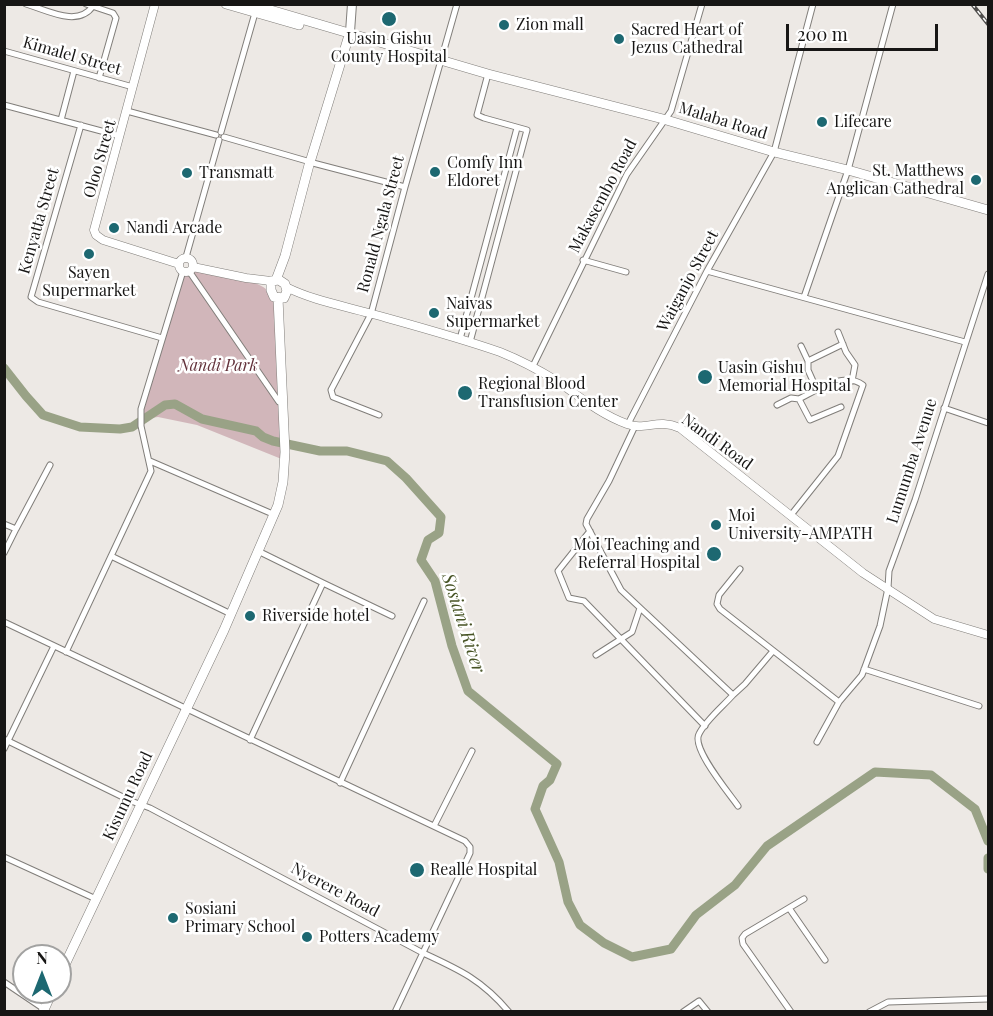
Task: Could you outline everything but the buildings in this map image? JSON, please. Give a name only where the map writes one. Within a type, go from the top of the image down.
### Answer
[{"type":"highway","name":"Malaba Road","points":[[226,4],[663,119],[774,152],[848,170],[988,210]]},
{"type":"highway","points":[[286,436],[282,403],[279,289],[285,256],[310,162],[342,54],[346,48],[346,35]]},
{"type":"highway","points":[[232,615],[280,509],[286,479],[279,289]]},
{"type":"highway","points":[[232,615],[275,515],[283,482],[286,452]]},
{"type":"highway","name":"Kisumu Road","points":[[72,950],[185,709],[232,615]]},
{"type":"main road","points":[[346,35],[351,4]]},
{"type":"street","points":[[26,4],[74,18],[83,16],[94,5]]},
{"type":"street","points":[[86,4],[112,13],[116,18],[99,78]]},
{"type":"street","name":"Oloo Street","points":[[156,4],[94,227],[96,235],[103,240],[186,268]]},
{"type":"street","name":"Ronald Ngala Street","points":[[379,415],[333,397],[331,393],[371,314],[405,187],[443,62],[456,4]]},
{"type":"street","name":"Makasembo Road","points":[[533,366],[627,174],[670,111],[702,4]]},
{"type":"street","name":"Waiganjo Street","points":[[590,531],[586,524],[587,519],[609,481],[632,425],[707,271],[774,152],[813,4]]},
{"type":"street","points":[[804,297],[848,170],[893,4]]},
{"type":"street","points":[[252,9],[186,257],[182,258],[186,268],[262,381],[282,403]]},
{"type":"street","name":"Kimalel Street","points":[[4,51],[133,87]]},
{"type":"street","points":[[61,120],[74,71]]},
{"type":"street","points":[[470,342],[527,130],[477,115],[488,74]]},
{"type":"street","points":[[4,105],[120,136]]},
{"type":"street","points":[[127,111],[405,187]]},
{"type":"street","name":"Kenyatta Street","points":[[81,125],[31,297],[38,302],[162,338]]},
{"type":"street","points":[[460,339],[517,128]]},
{"type":"street","points":[[584,260],[626,272]]},
{"type":"street","points":[[66,652],[151,471],[141,426],[141,410],[186,268]]},
{"type":"street","name":"Nandi Road","points":[[186,268],[246,278],[470,342],[533,366],[607,416],[632,425],[664,423],[680,428],[863,573],[934,618],[988,635]]},
{"type":"street","points":[[707,271],[965,342]]},
{"type":"street","name":"Lumumba Avenue","points":[[817,742],[839,702],[859,679],[880,626],[889,571],[915,500],[988,274]]},
{"type":"street","points":[[838,332],[855,365],[852,381]]},
{"type":"street","points":[[808,361],[843,345]]},
{"type":"street","points":[[801,346],[817,390]]},
{"type":"street","points":[[777,405],[791,398],[799,399],[844,380],[863,385],[838,456],[791,515]]},
{"type":"street","points":[[799,399],[810,420],[841,407]]},
{"type":"street","points":[[944,408],[988,423]]},
{"type":"street","points":[[150,461],[275,515]]},
{"type":"street","points":[[4,553],[50,465]]},
{"type":"street","points":[[4,524],[16,529]]},
{"type":"street","points":[[705,726],[585,601],[569,598],[559,576],[559,568],[590,531],[619,588],[733,695]]},
{"type":"street","points":[[262,553],[392,616]]},
{"type":"street","points":[[111,556],[232,615]]},
{"type":"street","points":[[741,569],[719,595],[717,604],[720,609],[839,702]]},
{"type":"street","points":[[250,740],[323,583]]},
{"type":"street","points":[[340,783],[424,601]]},
{"type":"street","points":[[596,655],[632,632],[640,608]]},
{"type":"street","points":[[4,622],[465,841],[470,848],[470,853],[394,1011]]},
{"type":"street","points":[[4,749],[54,646]]},
{"type":"street","points":[[738,806],[713,771],[699,746],[698,736],[773,651]]},
{"type":"street","points":[[864,669],[979,706]]},
{"type":"street","name":"Nyerere Road","points":[[7,739],[140,804],[480,981],[509,1011]]},
{"type":"street","points":[[434,826],[472,751]]},
{"type":"street","points":[[4,857],[96,899]]},
{"type":"street","points":[[791,1011],[743,944],[742,938],[804,899]]},
{"type":"street","points":[[789,908],[825,960]]},
{"type":"street","points":[[4,982],[43,1010]]},
{"type":"street","points":[[869,1011],[888,1002],[988,999]]},
{"type":"street","points":[[683,1011],[699,1001],[708,1011]]},
{"type":"green space","name":"Nandi Park","points":[[194,268],[249,280],[268,290],[274,297],[284,460],[197,425],[158,417],[151,418],[142,426],[142,409],[184,272],[187,273]]},
{"type":"waterway","name":"Sosiani River","points":[[4,368],[43,415],[80,427],[120,429],[132,427],[165,405],[175,404],[202,419],[256,431],[273,441],[320,451],[347,451],[387,461],[406,478],[441,517],[439,533],[428,540],[421,560],[435,581],[452,646],[468,691],[557,764],[550,780],[543,786],[535,809],[559,862],[568,902],[580,925],[604,943],[632,957],[671,949],[696,915],[735,885],[767,846],[875,772],[931,775],[975,809],[988,841]]},
{"type":"waterway","name":"Sosiani River","points":[[988,858],[988,869]]},
{"type":"railway","points":[[972,4],[988,24]]},
{"type":"place","name":"Uasin Gishu County Hospital","points":[[389,19]]},
{"type":"place","name":"Zion mall","points":[[504,25]]},
{"type":"place","name":"Sacred Heart of Jezus Cathedral","points":[[619,39]]},
{"type":"place","name":"Lifecare","points":[[822,122]]},
{"type":"place","name":"Comfy Inn Eldoret","points":[[435,172]]},
{"type":"place","name":"Transmatt","points":[[187,173]]},
{"type":"place","name":"St. Matthews Anglican Cathedral","points":[[976,180]]},
{"type":"place","name":"Nandi Arcade","points":[[114,228]]},
{"type":"place","name":"Sayen Supermarket","points":[[89,254]]},
{"type":"place","name":"Naivas Supermarket","points":[[434,313]]},
{"type":"place","name":"Uasin Gishu Memorial Hospital","points":[[705,377]]},
{"type":"place","name":"Regional Blood Transfusion Center","points":[[465,393]]},
{"type":"place","name":"Moi University-AMPATH","points":[[716,525]]},
{"type":"place","name":"Moi Teaching and Referral Hospital","points":[[714,554]]},
{"type":"place","name":"Riverside hotel","points":[[250,616]]},
{"type":"place","name":"Realle Hospital","points":[[417,870]]},
{"type":"place","name":"Sosiani Primary School","points":[[173,918]]},
{"type":"place","name":"Potters Academy","points":[[307,937]]}]
